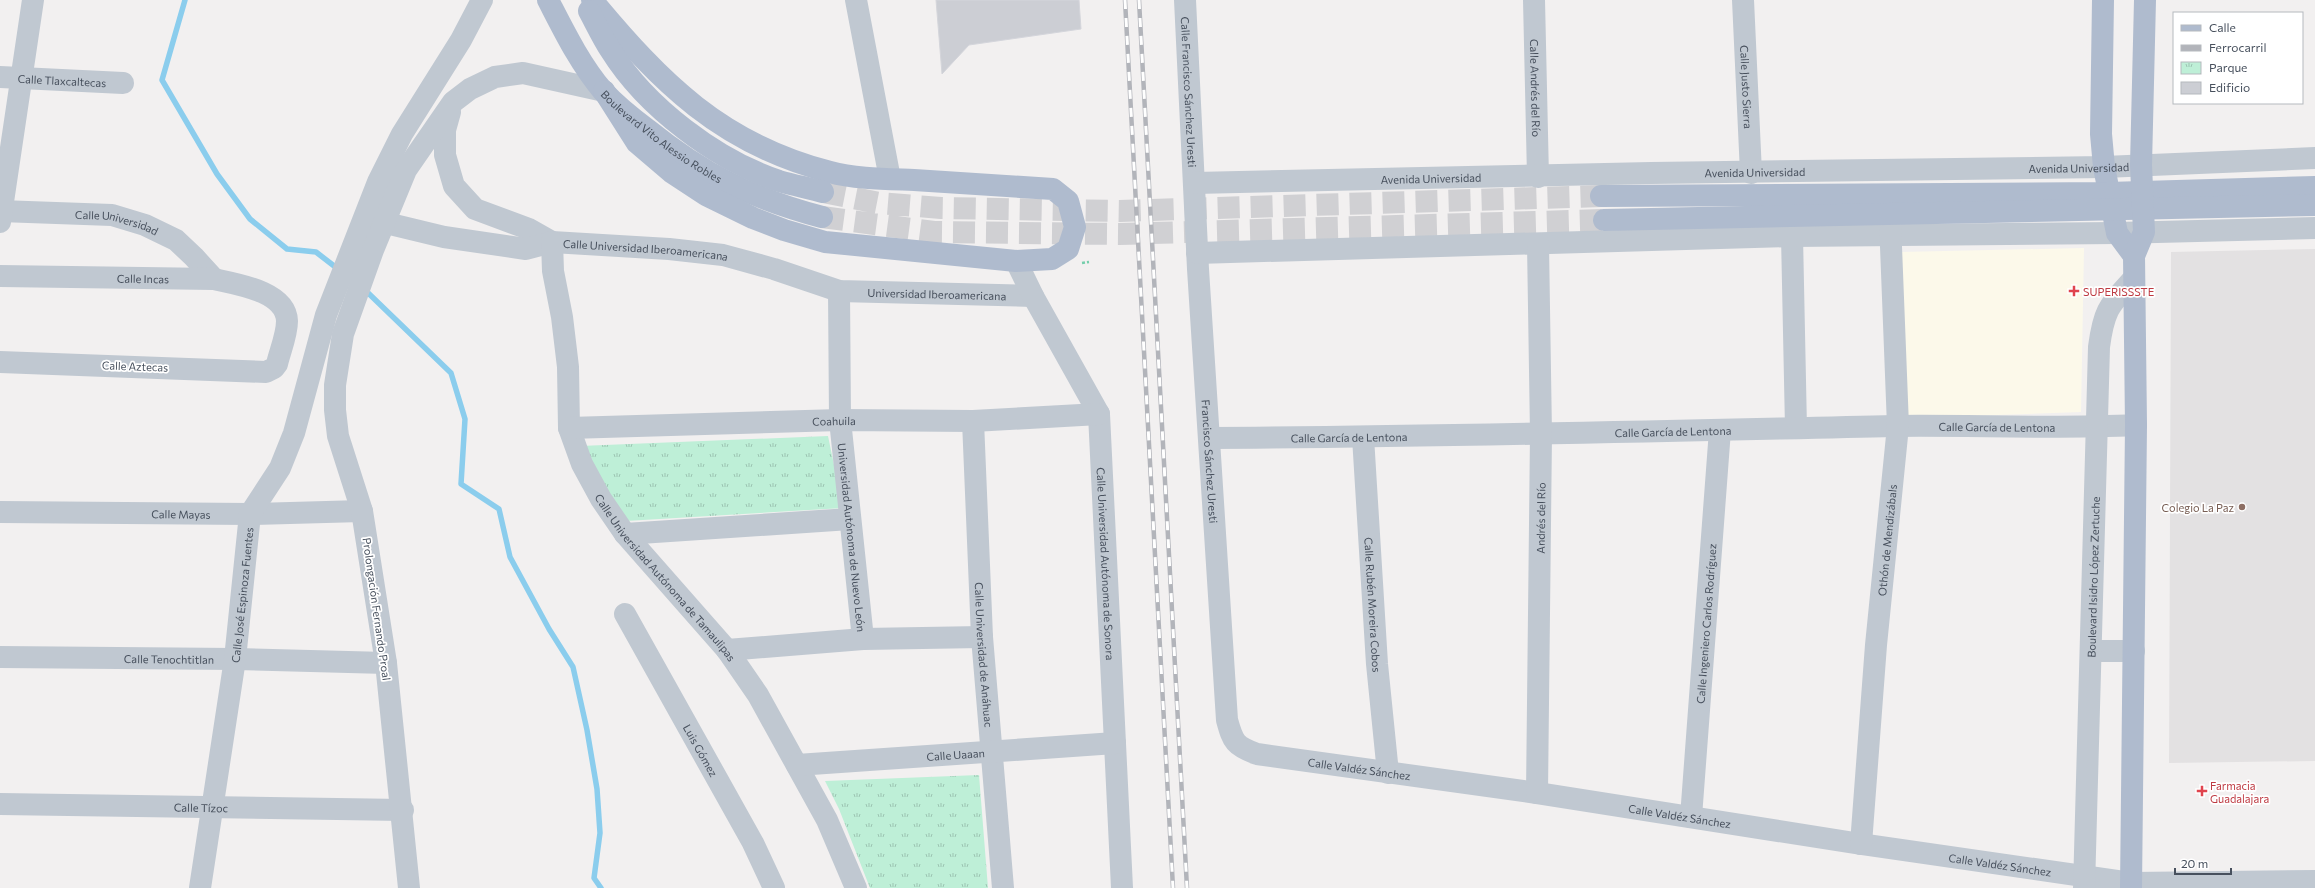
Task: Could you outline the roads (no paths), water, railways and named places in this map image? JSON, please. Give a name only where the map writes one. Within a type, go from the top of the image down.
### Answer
[{"type":"main road","name":"Boulevard Vito Alessio Robles","points":[[548,0],[571,45],[604,91],[666,145],[709,174],[744,192],[788,208],[822,217]]},
{"type":"main road","name":"Boulevard Vito Alessio Robles","points":[[584,0],[610,51],[635,84],[657,107],[704,143],[741,164],[778,180],[823,192]]},
{"type":"main road","points":[[592,0],[628,43],[689,103],[738,137],[772,152],[831,172],[890,179],[1053,188],[1068,201],[1075,227],[1068,249],[1052,259],[1016,261],[825,242],[784,230],[753,218],[706,195],[671,172],[646,151],[628,132],[604,91]]},
{"type":"main road","points":[[2103,0],[2101,134],[2104,167],[2117,233],[2134,256]]},
{"type":"main road","points":[[2131,886],[2136,425],[2134,256],[2144,232],[2141,164],[2145,0]]},
{"type":"main road","name":"Avenida Universidad","points":[[1604,220],[1889,214],[2143,200],[2315,186]]},
{"type":"main road","name":"Avenida Universidad","points":[[1601,196],[2110,201]]},
{"type":"main road","name":"Avenida Universidad","points":[[2143,200],[2315,205]]},
{"type":"street","points":[[0,215],[33,0]]},
{"type":"street","name":"Calle José Espinoza Fuentes","points":[[200,888],[211,807],[235,659],[250,514],[280,468],[294,433],[326,315],[354,240],[378,182],[402,134],[461,40],[482,0]]},
{"type":"street","points":[[856,0],[890,179]]},
{"type":"street","name":"Calle Francisco Sánchez Uresti","points":[[1185,0],[1195,183]]},
{"type":"street","name":"Calle Andrés del Río","points":[[1534,0],[1538,177]]},
{"type":"street","name":"Calle Justo Sierra","points":[[1743,0],[1751,173]]},
{"type":"street","points":[[452,102],[470,89],[494,77],[523,73],[604,91]]},
{"type":"street","name":"Calle Tlaxcaltecas","points":[[0,78],[123,83]]},
{"type":"street","name":"Prolongación Fernando Proal","points":[[409,888],[403,810],[386,663],[362,511],[338,436],[335,410],[335,385],[343,334],[373,250],[386,223],[406,170],[452,102]]},
{"type":"street","name":"Calle Universidad Iberoamericana","points":[[452,102],[445,137],[445,155],[454,186],[475,209],[529,229],[552,242],[723,255],[774,269],[840,291]]},
{"type":"street","name":"Avenida Universidad","points":[[1195,183],[1538,177],[1651,173],[1751,173],[2104,167],[2141,164],[2315,158]]},
{"type":"street","name":"Francisco Sánchez Uresti","points":[[1195,183],[1197,253],[1227,720],[1232,740]]},
{"type":"street","name":"Othón de Mendizábals","points":[[1861,844],[1876,645],[1898,426],[1889,214]]},
{"type":"street","name":"Calle Universidad","points":[[0,215],[112,215],[144,225],[176,240],[194,256],[214,279]]},
{"type":"street","points":[[386,223],[444,237],[526,249],[552,242]]},
{"type":"street","points":[[1197,253],[1792,236],[2117,233],[2315,228]]},
{"type":"street","points":[[1792,236],[1796,428]]},
{"type":"street","name":"Calle Universidad Autónoma de Tamaulipas","points":[[552,242],[553,271],[562,317],[568,367],[569,428],[582,464],[601,499],[626,534],[728,650],[758,695],[827,820],[856,888]]},
{"type":"street","name":"Andrés del Río","points":[[1538,244],[1541,434],[1538,793]]},
{"type":"street","name":"Calle Universidad Autónoma de Sonora","points":[[1016,261],[1033,296],[1099,414],[1122,888]]},
{"type":"street","name":"Calle Incas","points":[[0,276],[214,279],[244,285],[269,295],[280,304],[286,314],[287,322],[276,364],[270,371]]},
{"type":"street","name":"Boulevard Isidro López Zertuche","points":[[2084,882],[2099,347],[2102,324],[2108,307],[2134,278]]},
{"type":"street","name":"Universidad Iberoamericana","points":[[840,291],[1033,296]]},
{"type":"street","name":"Universidad Autónoma de Nuevo León","points":[[840,291],[840,420],[864,640]]},
{"type":"street","name":"Calle Aztecas","points":[[0,362],[270,371]]},
{"type":"street","name":"Coahuila","points":[[569,428],[840,420],[973,421],[1099,414]]},
{"type":"street","name":"Calle Universidad de Anáhuac","points":[[973,421],[982,637],[1003,888]]},
{"type":"street","name":"Calle García de Lentona","points":[[1209,438],[1541,434],[1898,426],[2097,427],[2136,425]]},
{"type":"street","name":"Calle Ingeniero Carlos Rodríguez","points":[[1690,817],[1720,430]]},
{"type":"street","name":"Calle Rubén Moreira Cobos","points":[[1363,437],[1378,664],[1388,772]]},
{"type":"street","name":"Calle Mayas","points":[[0,512],[250,514],[362,511]]},
{"type":"street","points":[[626,534],[850,519]]},
{"type":"street","name":"Luis Gómez","points":[[625,614],[753,842],[774,888]]},
{"type":"street","points":[[728,650],[864,640],[982,637]]},
{"type":"street","points":[[2090,651],[2134,651]]},
{"type":"street","name":"Calle Tenochtitlan","points":[[0,657],[235,659],[386,663]]},
{"type":"street","name":"Calle Valdéz Sánchez","points":[[1232,740],[1242,749],[1257,754],[1538,793],[1861,844],[2084,882],[2131,886],[2315,881]]},
{"type":"street","name":"Calle Uaaan","points":[[797,765],[1115,743]]},
{"type":"street","name":"Calle Tízoc","points":[[0,804],[403,810]]},
{"type":"waterway","points":[[185,0],[162,80],[217,174],[250,219],[287,249],[316,252],[338,269]]},
{"type":"waterway","points":[[364,289],[451,373],[465,419],[461,484],[499,509],[510,557],[549,629],[573,667],[587,730],[597,789],[600,833],[594,878],[601,888]]},
{"type":"tunnel","points":[[823,192],[879,203],[941,208],[1120,211],[1601,196]]},
{"type":"tunnel","points":[[822,217],[934,232],[1119,234],[1604,220]]},
{"type":"railway","points":[[1125,0],[1173,888]]},
{"type":"railway","points":[[1139,0],[1187,888]]},
{"type":"place","name":"SUPERISSSTE","points":[[2074,291]]},
{"type":"place","name":"Colegio La Paz","points":[[2242,507]]},
{"type":"place","name":"Farmacia Guadalajara","points":[[2202,791]]}]
